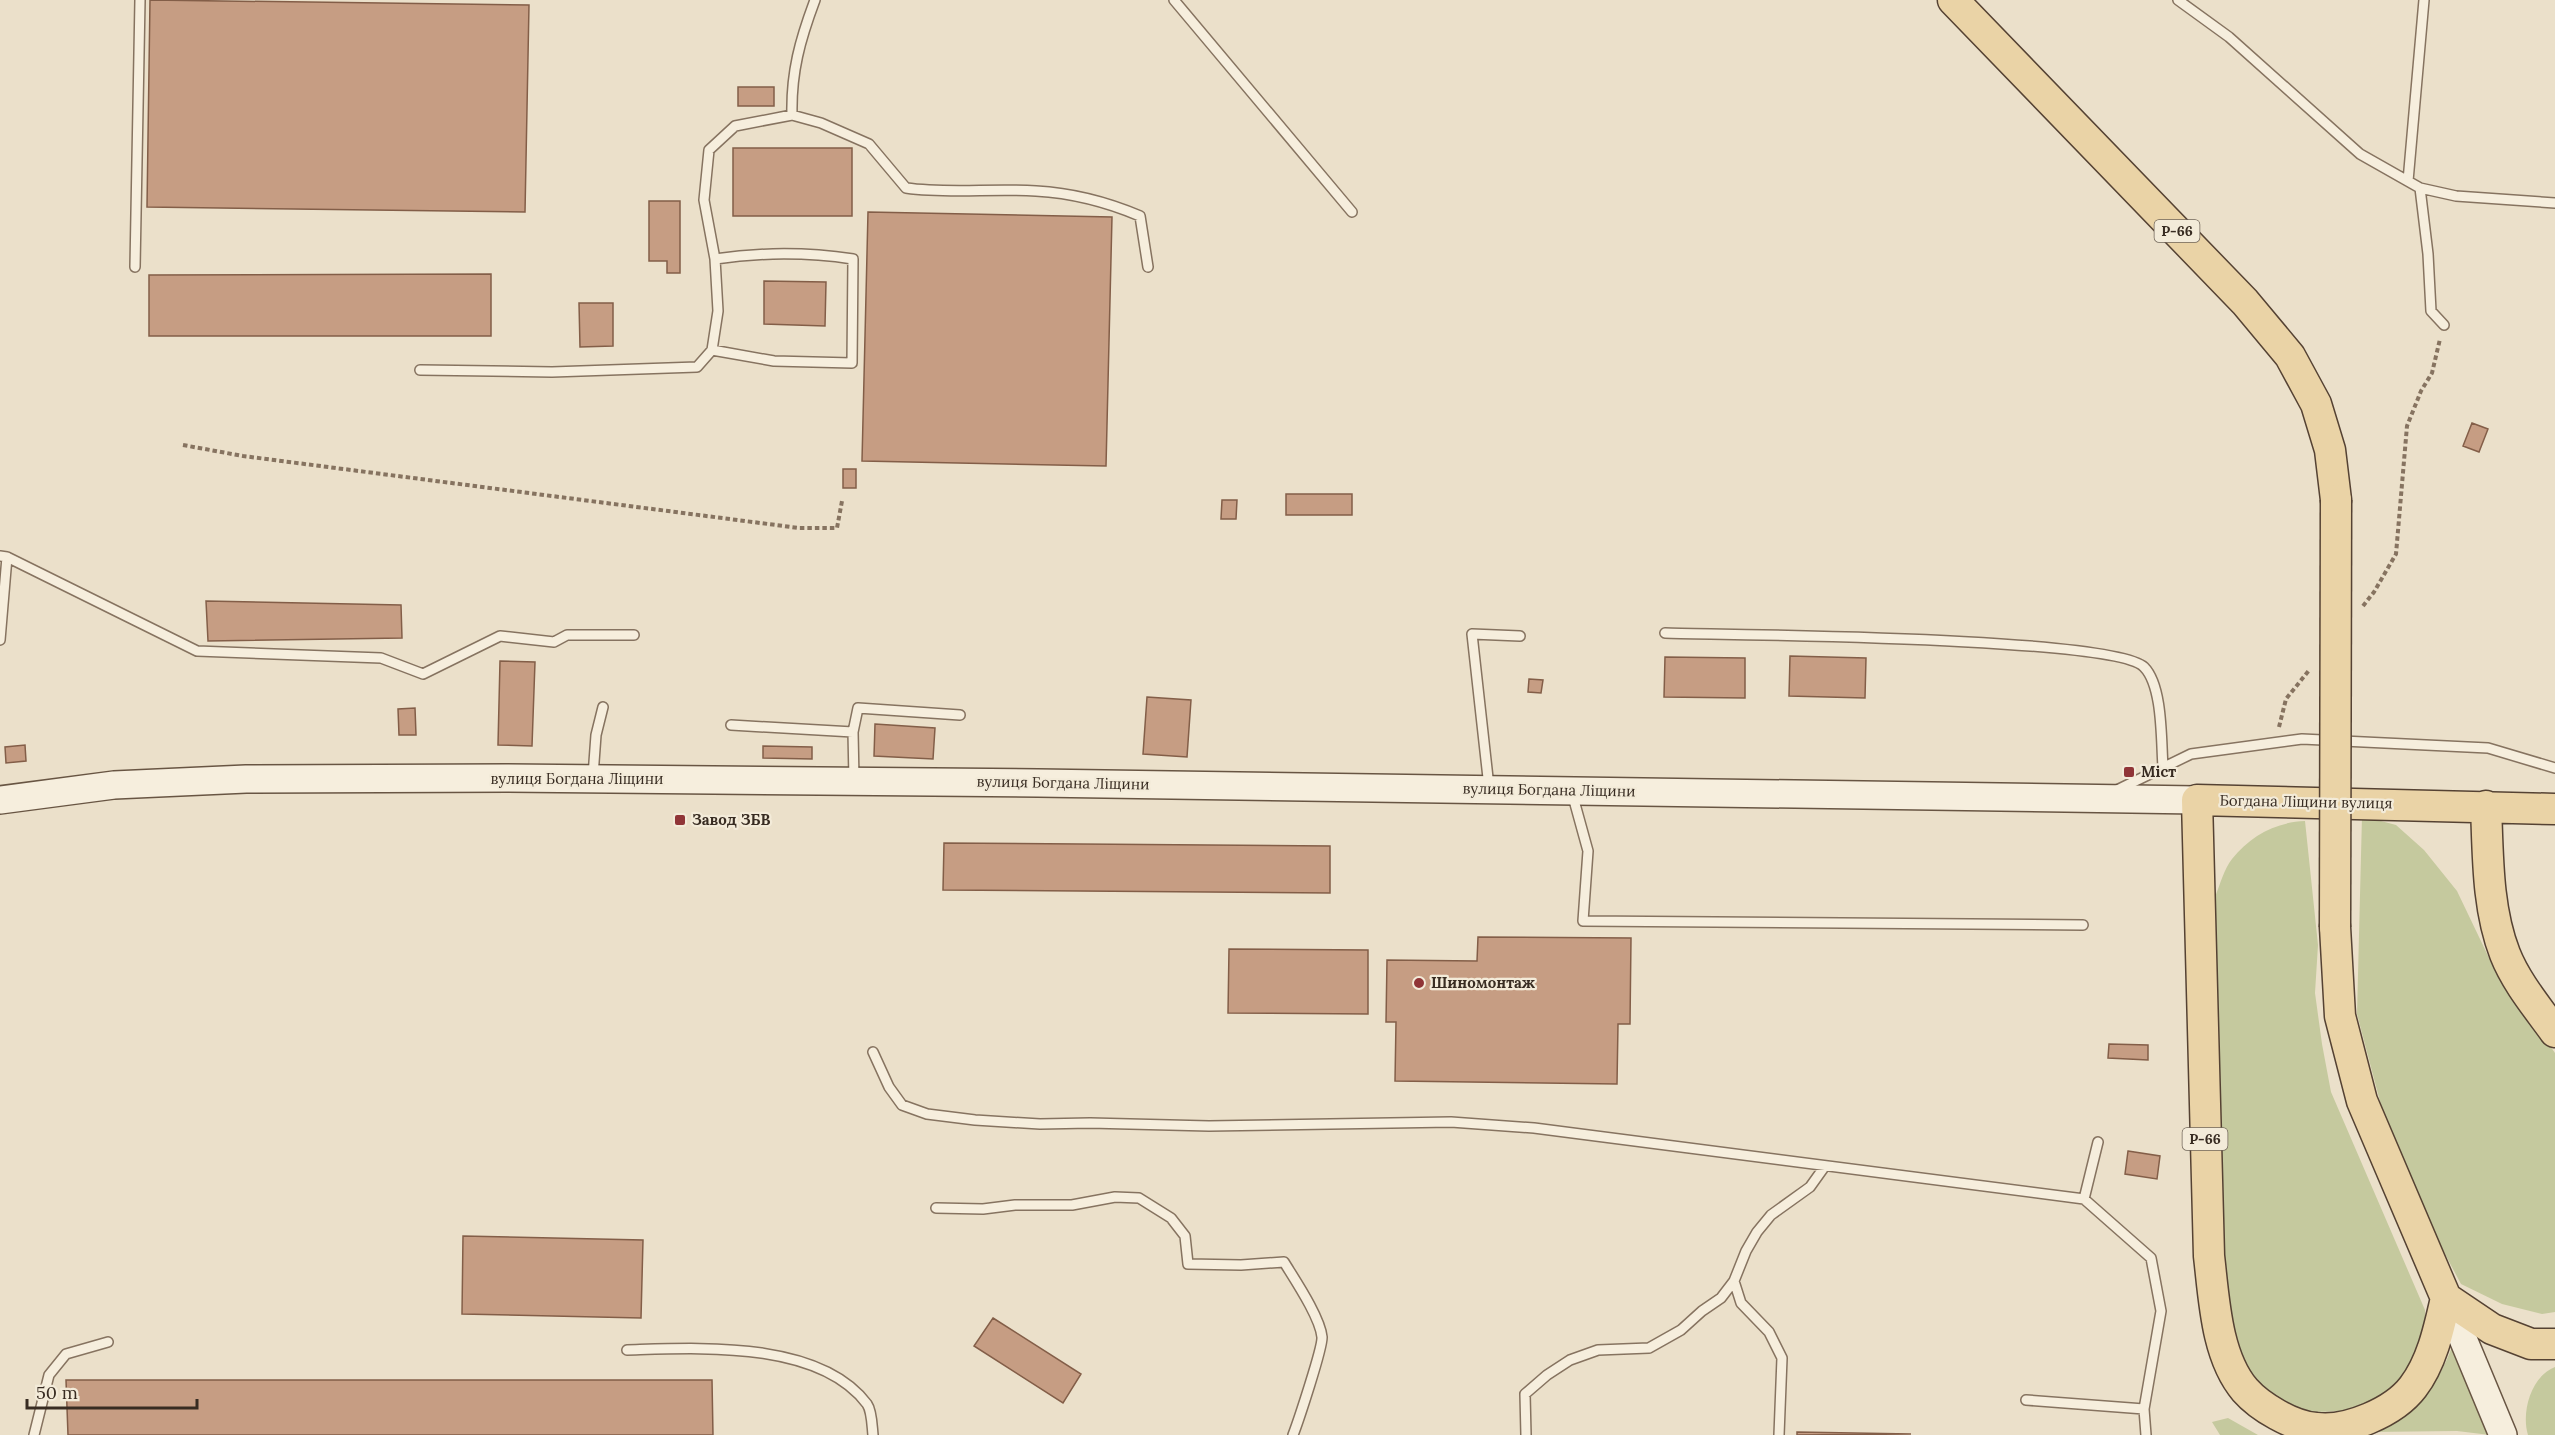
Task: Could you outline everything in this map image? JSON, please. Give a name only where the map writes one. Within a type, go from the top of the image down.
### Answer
[{"type":"main road","name":"Р-66","points":[[1953,0],[2245,302],[2290,356],[2316,404],[2330,450],[2336,500],[2335,927],[2340,1016],[2362,1101],[2446,1299],[2436,1339],[2413,1388],[2376,1416],[2326,1432],[2264,1408],[2244,1389],[2232,1369],[2219,1331],[2209,1256],[2197,800]]},
{"type":"main road","name":"вулиця Богдана Ліщини","points":[[0,800],[114,785],[246,779],[854,781],[2114,798]]},
{"type":"main road","name":"Богдана Ліщини вулиця","points":[[2114,798],[2486,807]]},
{"type":"main road","points":[[2555,809],[2486,807],[2490,885],[2505,954],[2522,987],[2555,1032]]},
{"type":"main road","points":[[2446,1299],[2492,1329],[2531,1344],[2555,1344]]},
{"type":"main road","points":[[2446,1299],[2503,1435]]},
{"type":"lane","points":[[135,267],[140,0]]},
{"type":"lane","points":[[792,115],[791,86],[799,41],[815,0]]},
{"type":"lane","points":[[1174,0],[1352,212]]},
{"type":"lane","points":[[2178,0],[2229,37],[2360,154],[2408,182],[2420,188],[2456,196],[2555,203]]},
{"type":"lane","points":[[2408,182],[2424,0]]},
{"type":"lane","points":[[420,370],[552,372],[697,366],[712,350],[718,311],[715,259],[704,200],[709,150],[735,126],[792,115],[821,123],[869,144],[906,188],[933,192],[1036,191],[1075,196],[1116,206],[1140,216],[1148,267]]},
{"type":"lane","points":[[2420,188],[2428,254],[2431,311],[2444,325]]},
{"type":"lane","points":[[712,350],[774,361],[852,363],[853,259],[812,253],[754,253],[715,259]]},
{"type":"lane","points":[[0,640],[3,556],[196,651],[381,658],[423,674],[500,636],[554,642],[567,635],[634,635]]},
{"type":"lane","points":[[1665,633],[2017,644],[2116,655],[2143,666],[2156,688],[2163,767]]},
{"type":"lane","points":[[1489,789],[1472,634],[1520,636]]},
{"type":"lane","points":[[593,779],[596,735],[603,707]]},
{"type":"lane","points":[[854,781],[853,732],[858,708],[960,716]]},
{"type":"lane","points":[[731,725],[853,732]]},
{"type":"lane","points":[[2114,798],[2163,767],[2191,754],[2302,739],[2488,748],[2555,768]]},
{"type":"lane","points":[[1572,790],[1588,851],[1583,921],[2083,925]]},
{"type":"lane","points":[[873,1052],[889,1087],[902,1105],[927,1114],[975,1120],[1040,1124],[1209,1126],[1450,1122],[1534,1128],[2084,1199],[2151,1258],[2161,1311],[2144,1409],[2146,1435]]},
{"type":"lane","points":[[2084,1199],[2098,1142]]},
{"type":"lane","points":[[1526,1435],[1525,1394],[1547,1375],[1570,1360],[1598,1350],[1649,1348],[1681,1330],[1721,1298],[1734,1281],[1746,1251],[1757,1232],[1771,1215],[1810,1187],[1825,1166]]},
{"type":"lane","points":[[936,1208],[983,1209],[1014,1205],[1072,1205],[1115,1197],[1139,1198],[1171,1218],[1185,1236],[1188,1264],[1241,1265],[1284,1262],[1307,1300],[1322,1338],[1293,1435]]},
{"type":"lane","points":[[1734,1281],[1741,1303],[1769,1332],[1782,1358],[1779,1435]]},
{"type":"lane","points":[[34,1435],[49,1376],[60,1361],[66,1354],[108,1342]]},
{"type":"lane","points":[[627,1350],[722,1350],[792,1358],[822,1369],[848,1387],[868,1405],[873,1435]]},
{"type":"lane","points":[[2026,1400],[2144,1409]]},
{"type":"path","points":[[2357,612],[2374,592],[2396,554],[2407,426],[2421,391],[2432,373],[2444,325]]},
{"type":"path","points":[[183,445],[243,456],[799,528],[837,528],[842,501]]},
{"type":"path","points":[[2275,742],[2286,699],[2316,662]]},
{"type":"green space","points":[[2362,816],[2396,825],[2424,850],[2457,891],[2490,960],[2555,1053],[2555,1312],[2542,1314],[2502,1304],[2461,1284],[2421,1209],[2387,1128],[2357,1014]]},
{"type":"green space","points":[[2305,821],[2318,945],[2315,993],[2331,1092],[2425,1310],[2425,1322],[2419,1347],[2408,1371],[2390,1391],[2371,1402],[2344,1411],[2314,1412],[2280,1409],[2244,1379],[2214,1259],[2215,897],[2229,863],[2255,837],[2274,827]]},
{"type":"green space","points":[[2453,1344],[2490,1435],[2457,1431],[2370,1432],[2421,1397],[2439,1375]]},
{"type":"green space","points":[[2555,1367],[2555,1435],[2528,1435],[2526,1416],[2530,1396],[2540,1378]]},
{"type":"green space","points":[[2228,1418],[2258,1435],[2220,1435],[2212,1422]]},
{"type":"building","points":[[150,0],[529,5],[525,212],[147,207]]},
{"type":"building","points":[[738,87],[774,87],[774,106],[738,106]]},
{"type":"building","points":[[733,148],[852,148],[852,216],[733,216]]},
{"type":"building","points":[[649,201],[680,201],[680,273],[667,273],[667,261],[649,261]]},
{"type":"building","points":[[868,212],[1112,217],[1106,466],[862,461]]},
{"type":"building","points":[[491,274],[491,336],[149,336],[149,275]]},
{"type":"building","points":[[764,281],[826,282],[825,326],[764,324]]},
{"type":"building","points":[[579,303],[613,303],[613,346],[580,347]]},
{"type":"building","points":[[2472,423],[2488,429],[2479,452],[2463,446]]},
{"type":"building","points":[[843,469],[856,469],[856,488],[843,488]]},
{"type":"building","points":[[1286,494],[1352,494],[1352,515],[1286,515]]},
{"type":"building","points":[[1222,500],[1237,500],[1236,519],[1221,519]]},
{"type":"building","points":[[206,601],[401,605],[402,638],[208,641]]},
{"type":"building","points":[[1790,656],[1866,658],[1865,698],[1789,696]]},
{"type":"building","points":[[1665,657],[1745,658],[1745,698],[1664,697]]},
{"type":"building","points":[[500,661],[535,662],[532,746],[498,745]]},
{"type":"building","points":[[1529,679],[1543,680],[1541,693],[1528,692]]},
{"type":"building","points":[[1147,697],[1191,700],[1187,757],[1143,754]]},
{"type":"building","points":[[415,708],[416,735],[399,735],[398,709]]},
{"type":"building","points":[[875,724],[935,728],[933,759],[874,756]]},
{"type":"building","points":[[25,745],[26,761],[6,763],[5,747]]},
{"type":"building","points":[[763,746],[812,747],[812,759],[763,758]]},
{"type":"building","points":[[944,843],[1330,846],[1330,893],[943,890]]},
{"type":"building","points":[[1478,937],[1631,938],[1630,1024],[1618,1024],[1617,1084],[1395,1081],[1396,1022],[1386,1022],[1387,960],[1477,961]]},
{"type":"building","points":[[1229,949],[1368,950],[1368,1014],[1228,1013]]},
{"type":"building","points":[[2109,1044],[2148,1045],[2148,1060],[2108,1058]]},
{"type":"building","points":[[2128,1151],[2160,1156],[2157,1179],[2125,1174]]},
{"type":"building","points":[[463,1236],[643,1240],[641,1318],[462,1314]]},
{"type":"building","points":[[993,1318],[1081,1374],[1063,1403],[974,1346]]},
{"type":"building","points":[[66,1380],[712,1380],[713,1435],[68,1435]]},
{"type":"building","points":[[1797,1432],[1911,1434],[1797,1435]]},
{"type":"place","name":"Міст","points":[[2129,772]]},
{"type":"place","name":"Завод ЗБВ","points":[[680,820]]},
{"type":"place","name":"Шиномонтаж","points":[[1419,983]]}]
